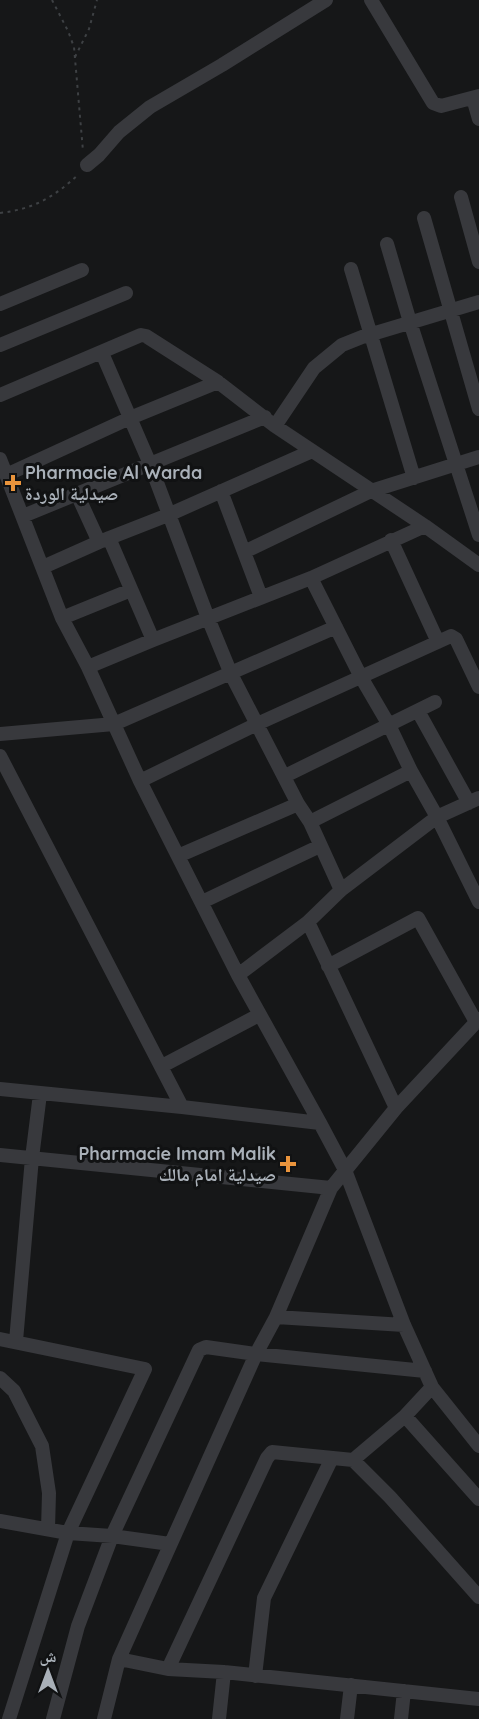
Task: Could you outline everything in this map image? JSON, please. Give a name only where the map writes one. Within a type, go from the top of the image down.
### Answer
[{"type":"street","points":[[87,165],[119,132],[150,107],[326,0]]},
{"type":"street","points":[[371,0],[433,103],[441,106],[476,97],[479,119]]},
{"type":"street","points":[[461,197],[479,262]]},
{"type":"street","points":[[424,218],[479,409]]},
{"type":"street","points":[[387,244],[479,535]]},
{"type":"street","points":[[351,269],[414,478]]},
{"type":"street","points":[[0,304],[82,270]]},
{"type":"street","points":[[0,345],[126,293]]},
{"type":"street","points":[[23,516],[150,464],[270,421],[314,368],[342,345],[370,334],[479,302]]},
{"type":"street","points":[[0,395],[141,335],[146,336],[218,382],[312,451],[479,565]]},
{"type":"street","points":[[102,353],[150,464],[231,674],[298,804],[310,822],[341,890]]},
{"type":"street","points":[[6,474],[130,418],[218,382]]},
{"type":"street","points":[[43,567],[312,451]]},
{"type":"street","points":[[244,552],[371,491],[479,457]]},
{"type":"street","points":[[0,459],[62,618],[88,667],[140,781],[259,1015],[345,1170],[404,1325],[432,1387],[479,1446]]},
{"type":"street","points":[[221,491],[261,597]]},
{"type":"street","points":[[0,499],[14,494]]},
{"type":"street","points":[[77,494],[131,590],[153,640]]},
{"type":"street","points":[[88,667],[311,578],[425,526]]},
{"type":"street","points":[[391,540],[438,642]]},
{"type":"street","points":[[311,578],[479,902]]},
{"type":"street","points":[[62,618],[131,590]]},
{"type":"street","points":[[0,734],[114,724],[336,627]]},
{"type":"street","points":[[140,781],[257,724],[451,636],[454,637],[479,687]]},
{"type":"street","points":[[285,776],[435,702]]},
{"type":"street","points":[[238,975],[308,922],[341,890],[437,818],[474,801],[418,711]]},
{"type":"street","points":[[0,756],[182,1107]]},
{"type":"street","points":[[310,822],[411,771]]},
{"type":"street","points":[[178,856],[298,804]]},
{"type":"street","points":[[202,902],[320,846]]},
{"type":"street","points":[[104,1719],[118,1659],[256,1354],[276,1317],[331,1188],[396,1108],[478,1020],[418,918],[328,966]]},
{"type":"street","points":[[308,922],[396,1108]]},
{"type":"street","points":[[162,1066],[259,1015]]},
{"type":"street","points":[[0,1089],[320,1123]]},
{"type":"street","points":[[16,1341],[40,1094]]},
{"type":"street","points":[[0,1155],[331,1188]]},
{"type":"street","points":[[276,1317],[404,1325]]},
{"type":"street","points":[[0,1339],[145,1369],[68,1533],[9,1718]]},
{"type":"street","points":[[53,1719],[78,1626],[112,1536],[199,1350],[206,1347],[425,1371]]},
{"type":"street","points":[[0,1378],[14,1391],[42,1446],[49,1493],[48,1529]]},
{"type":"street","points":[[353,1460],[405,1416],[432,1387]]},
{"type":"street","points":[[405,1416],[479,1499]]},
{"type":"street","points":[[168,1669],[269,1455],[276,1452],[353,1460],[390,1497],[479,1597]]},
{"type":"street","points":[[255,1676],[264,1598],[332,1458]]},
{"type":"street","points":[[0,1521],[68,1533],[170,1544]]},
{"type":"street","points":[[118,1659],[168,1669],[224,1672],[479,1699]]},
{"type":"street","points":[[219,1719],[224,1672]]},
{"type":"street","points":[[347,1719],[351,1685]]},
{"type":"street","points":[[401,1719],[404,1691]]},
{"type":"path","points":[[0,213],[33,206],[50,198],[64,188],[87,165],[83,155],[74,47],[52,0]]},
{"type":"path","points":[[75,57],[89,28],[97,0]]},
{"type":"place","name":"Pharmacie Al Warda صيدلية الوردة","points":[[13,483]]},
{"type":"place","name":"Pharmacie Imam Malik صيدلية امام مالك","points":[[288,1164]]}]
